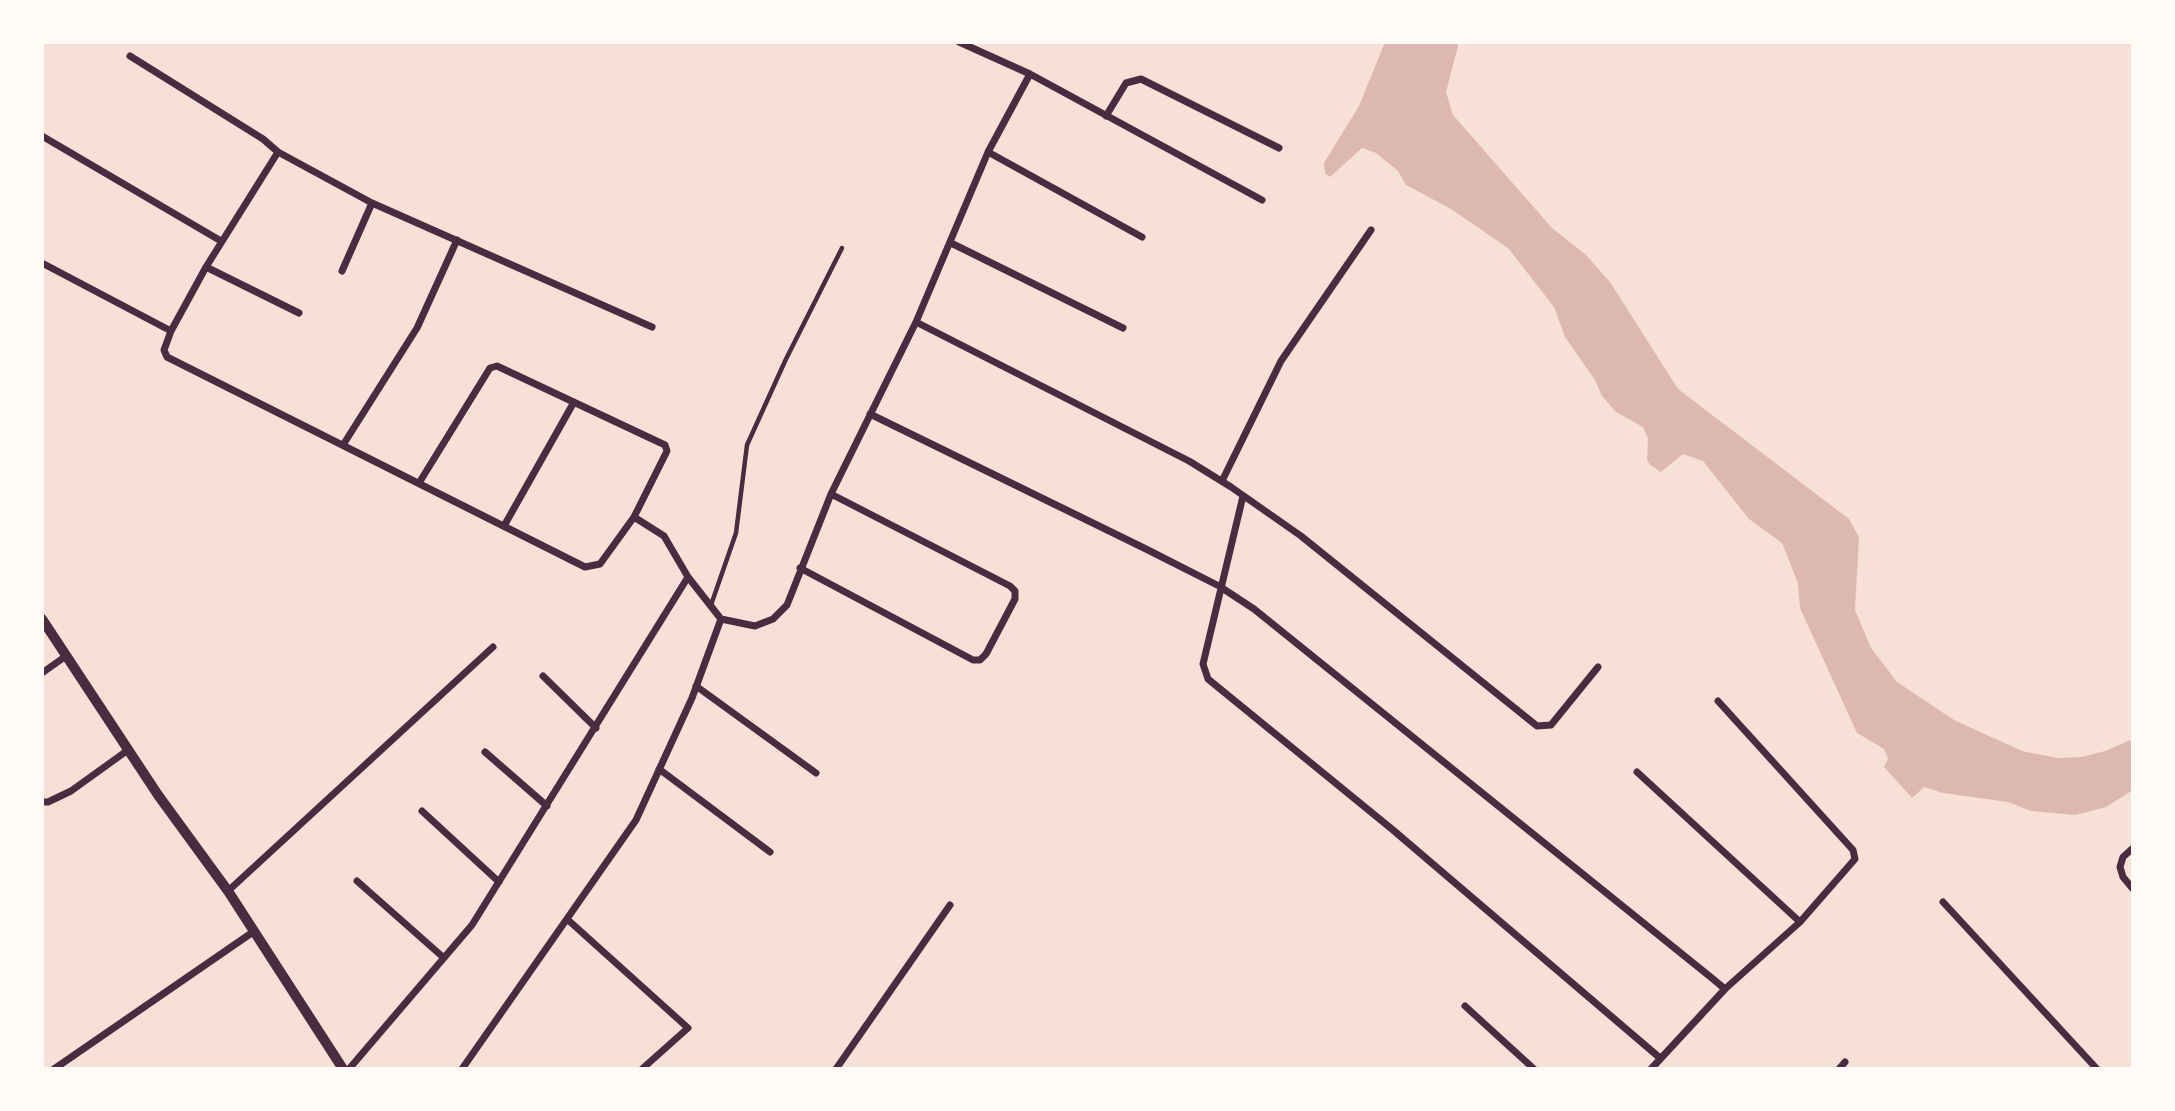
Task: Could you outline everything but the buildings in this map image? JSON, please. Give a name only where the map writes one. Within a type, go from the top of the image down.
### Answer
[{"type":"street","points":[[959,42],[1030,74],[1262,200]]},
{"type":"street","points":[[130,57],[263,139],[278,152],[372,203],[652,327]]},
{"type":"street","points":[[634,517],[664,536],[688,577],[721,619],[755,626],[773,619],[788,605],[800,568],[831,494],[916,322],[988,152],[1030,74]]},
{"type":"street","points":[[1106,116],[1126,83],[1141,79],[1279,148]]},
{"type":"street","points":[[42,136],[221,242]]},
{"type":"street","points":[[278,152],[205,267],[171,331],[164,350],[167,357],[585,567],[600,564],[634,517],[667,452],[665,444],[497,366],[490,368],[419,483]]},
{"type":"street","points":[[988,152],[1142,237]]},
{"type":"street","points":[[342,271],[372,203]]},
{"type":"street","points":[[1222,481],[1281,361],[1371,230]]},
{"type":"street","points":[[343,445],[417,328],[457,240]]},
{"type":"street","points":[[951,243],[1123,328]]},
{"type":"street","points":[[42,264],[171,331]]},
{"type":"street","points":[[205,267],[299,313]]},
{"type":"street","points":[[916,322],[1213,475],[1301,536],[1537,726],[1551,725],[1598,667]]},
{"type":"street","points":[[504,526],[574,402]]},
{"type":"street","points":[[870,414],[1219,586],[1254,609],[1725,989]]},
{"type":"street","points":[[800,568],[973,660],[980,660],[986,654],[1015,599],[1015,591],[1010,586],[831,494]]},
{"type":"street","points":[[1244,496],[1219,586],[1203,663],[1208,679],[1393,830],[1660,1058]]},
{"type":"street","points":[[349,1069],[472,925],[688,577]]},
{"type":"street","points":[[462,1069],[636,820],[696,686],[721,619]]},
{"type":"street","points":[[42,620],[128,750],[228,891],[343,1069]]},
{"type":"street","points":[[228,891],[493,647]]},
{"type":"street","points":[[42,673],[66,656]]},
{"type":"street","points":[[543,676],[596,727]]},
{"type":"street","points":[[696,686],[816,773]]},
{"type":"street","points":[[1651,1069],[1725,989],[1800,922],[1855,859],[1853,850],[1718,701]]},
{"type":"street","points":[[42,802],[48,802],[71,791],[128,750]]},
{"type":"street","points":[[485,752],[547,806]]},
{"type":"street","points":[[659,769],[770,852]]},
{"type":"street","points":[[1637,772],[1800,922]]},
{"type":"street","points":[[422,811],[499,882]]},
{"type":"street","points":[[2133,848],[2123,857],[2120,867],[2133,889]]},
{"type":"street","points":[[357,881],[443,958]]},
{"type":"street","points":[[1944,902],[2097,1069]]},
{"type":"street","points":[[836,1069],[950,905]]},
{"type":"street","points":[[567,919],[688,1028],[642,1069]]},
{"type":"street","points":[[54,1069],[253,932]]},
{"type":"street","points":[[1465,1006],[1534,1069]]},
{"type":"street","points":[[1839,1069],[1845,1062]]},
{"type":"lane","points":[[711,606],[736,533],[747,446],[786,359],[842,248]]},
{"type":"shaded area","points":[[1385,42],[1459,42],[1446,92],[1453,115],[1552,228],[1585,254],[1610,282],[1678,389],[1849,519],[1859,537],[1855,610],[1871,648],[1897,682],[1954,720],[2022,751],[2057,758],[2082,757],[2133,739],[2133,790],[2106,807],[2075,815],[2031,811],[2008,802],[1943,793],[1924,787],[1912,798],[1884,767],[1888,759],[1884,749],[1857,733],[1800,608],[1798,583],[1782,543],[1749,519],[1703,461],[1683,454],[1661,472],[1650,465],[1647,460],[1648,438],[1643,427],[1616,412],[1602,396],[1595,380],[1565,337],[1554,307],[1508,248],[1451,209],[1406,185],[1398,171],[1376,153],[1362,148],[1330,177],[1325,173],[1324,163],[1359,106]]}]
